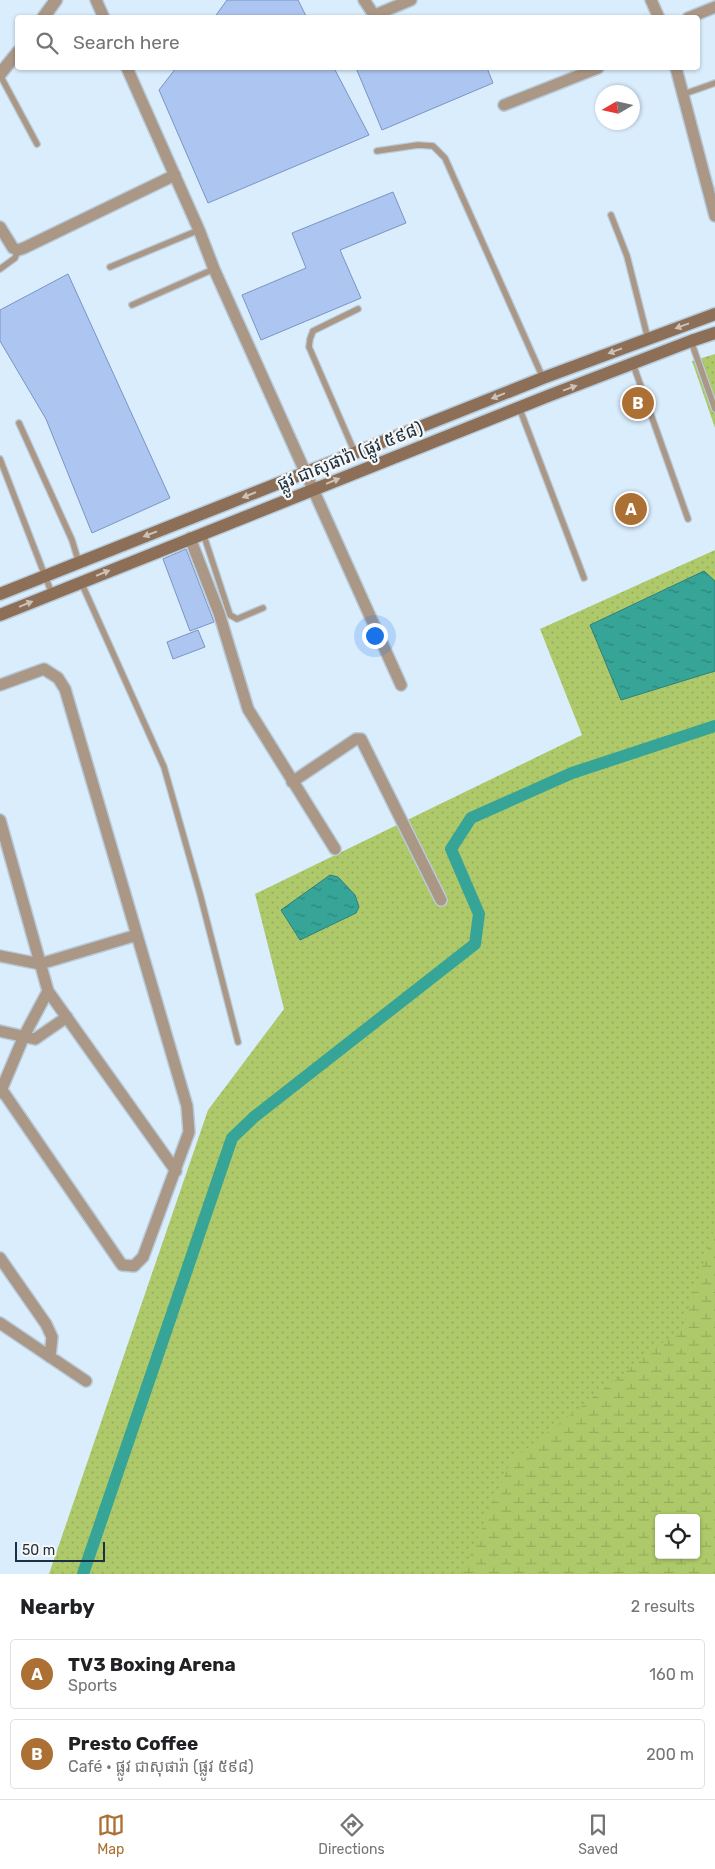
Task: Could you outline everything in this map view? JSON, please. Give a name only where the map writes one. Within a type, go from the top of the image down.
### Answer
[{"type":"main road","name":"ផ្លូវ ជាសុផារ៉ា (ផ្លូវ ៥៩៨)","points":[[0,594],[543,378],[715,314]]},
{"type":"main road","name":"ផ្លូវ ជាសុផារ៉ា (ផ្លូវ ៥៩៨)","points":[[0,615],[519,407],[691,340],[715,333]]},
{"type":"main road","points":[[582,363],[589,380]]},
{"type":"main road","points":[[115,548],[122,566]]},
{"type":"street","points":[[45,15],[56,0]]},
{"type":"street","points":[[96,0],[103,15]]},
{"type":"street","points":[[364,0],[374,15]]},
{"type":"street","points":[[377,15],[411,0]]},
{"type":"street","points":[[650,0],[658,15]]},
{"type":"street","points":[[695,15],[715,7]]},
{"type":"street","points":[[0,74],[15,56]]},
{"type":"street","points":[[128,70],[199,230],[214,269],[401,685]]},
{"type":"street","points":[[504,105],[593,70]]},
{"type":"street","points":[[677,70],[715,216]]},
{"type":"street","points":[[0,227],[13,248],[18,250],[175,175]]},
{"type":"street","points":[[190,538],[219,613],[248,709],[335,849]]},
{"type":"street","points":[[0,685],[44,669],[58,678],[65,689],[187,1106],[189,1132],[143,1257],[134,1266],[122,1265],[1,1092],[24,1036],[48,992]]},
{"type":"street","points":[[292,782],[356,739],[361,739],[441,900]]},
{"type":"street","points":[[0,820],[48,992],[176,1170]]},
{"type":"street","points":[[0,956],[40,964],[137,935]]},
{"type":"street","points":[[0,1031],[35,1039],[67,1017]]},
{"type":"street","points":[[0,1258],[46,1324],[52,1337],[50,1356]]},
{"type":"street","points":[[0,1323],[86,1381]]},
{"type":"lane","points":[[0,74],[37,144]]},
{"type":"lane","points":[[684,94],[715,83]]},
{"type":"lane","points":[[377,151],[418,145],[433,146],[445,158],[543,378]]},
{"type":"lane","points":[[611,215],[627,256],[648,339]]},
{"type":"lane","points":[[110,267],[199,230]]},
{"type":"lane","points":[[0,269],[16,258],[18,250]]},
{"type":"lane","points":[[132,305],[214,269]]},
{"type":"lane","points":[[355,453],[309,347],[313,331],[358,309]]},
{"type":"lane","points":[[691,340],[715,409]]},
{"type":"lane","points":[[633,364],[688,519]]},
{"type":"lane","points":[[519,407],[584,578]]},
{"type":"lane","points":[[19,423],[72,540],[80,562]]},
{"type":"lane","points":[[0,459],[52,594]]},
{"type":"lane","points":[[203,533],[230,615],[237,619],[264,608]]},
{"type":"lane","points":[[81,582],[164,766],[200,894],[238,1042]]},
{"type":"green space","points":[[715,354],[715,428],[692,361]]},
{"type":"green space","points":[[715,550],[715,1574],[49,1574],[208,1110],[284,1009],[255,894],[582,735],[540,629]]},
{"type":"green space","points":[[715,1226],[715,1574],[462,1574],[511,1461],[683,1327]]},
{"type":"water","points":[[704,571],[715,581],[715,671],[621,700],[590,625]]},
{"type":"water","points":[[330,875],[338,877],[355,895],[359,907],[356,913],[300,940],[281,910]]},
{"type":"building","points":[[227,0],[298,0],[306,15],[216,15]]},
{"type":"building","points":[[174,70],[335,70],[369,135],[208,203],[159,90]]},
{"type":"building","points":[[357,70],[488,70],[493,83],[382,130]]},
{"type":"building","points":[[393,192],[406,223],[340,250],[361,298],[261,340],[242,295],[306,268],[292,233]]},
{"type":"building","points":[[68,274],[170,498],[92,533],[46,419],[0,341],[0,310]]},
{"type":"building","points":[[186,549],[214,622],[190,631],[163,559]]},
{"type":"building","points":[[198,630],[205,647],[173,659],[167,642]]},
{"type":"waterway","points":[[83,1574],[232,1138],[254,1117],[475,944],[479,914],[451,849],[471,818],[572,773],[715,726]]},
{"type":"place","name":"Presto Coffee","points":[[638,403]]},
{"type":"place","name":"TV3 Boxing Arena","points":[[631,509]]}]
